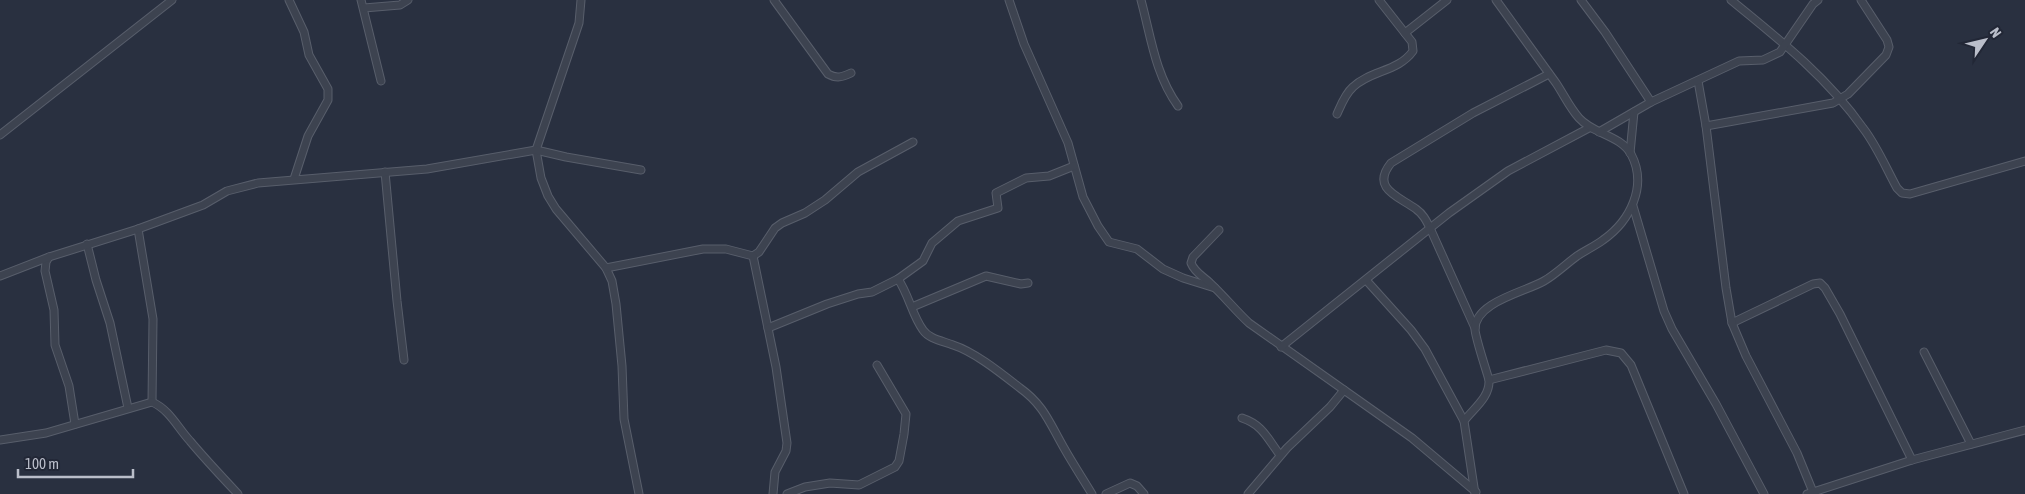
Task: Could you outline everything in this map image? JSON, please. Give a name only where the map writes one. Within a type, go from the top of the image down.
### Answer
[{"type":"street","points":[[0,135],[172,0]]},
{"type":"street","points":[[289,0],[304,32],[309,55],[328,89],[328,100],[308,136],[294,179]]},
{"type":"street","points":[[362,0],[380,81]]},
{"type":"street","points":[[364,8],[400,5],[408,0]]},
{"type":"street","points":[[581,0],[579,23],[536,150],[548,196],[556,209],[606,268],[612,281],[622,366],[624,419],[639,494]]},
{"type":"street","points":[[774,0],[828,74],[834,78],[840,78],[851,73]]},
{"type":"street","points":[[1009,0],[1024,44],[1068,143],[1086,202],[1109,242],[1137,249],[1163,269],[1183,278],[1215,288]]},
{"type":"street","points":[[1141,0],[1160,76],[1178,106]]},
{"type":"street","points":[[1337,114],[1344,98],[1353,87],[1361,81],[1398,66],[1413,51],[1412,42],[1379,0]]},
{"type":"street","points":[[1405,33],[1447,0]]},
{"type":"street","points":[[1496,0],[1550,74],[1578,118],[1589,128],[1612,137],[1630,153]]},
{"type":"street","points":[[1581,0],[1651,102]]},
{"type":"street","points":[[1731,0],[1786,44],[1818,73],[1864,128],[1897,188],[1902,193],[1910,194],[2025,161]]},
{"type":"street","points":[[1598,132],[1651,102],[1739,61],[1772,58],[1780,52],[1813,4],[1818,0]]},
{"type":"street","points":[[1706,126],[1798,110],[1841,100],[1886,55],[1889,47],[1887,40],[1861,0]]},
{"type":"street","points":[[1464,421],[1487,393],[1489,380],[1475,328],[1422,214],[1393,196],[1386,189],[1384,178],[1386,169],[1391,163],[1474,113],[1550,74]]},
{"type":"street","points":[[1698,80],[1706,126],[1732,323],[1746,356],[1797,453],[1810,493],[1829,490],[1912,460],[2025,430]]},
{"type":"street","points":[[1634,112],[1630,153],[1637,171],[1633,206],[1664,310],[1672,329],[1716,404],[1764,494]]},
{"type":"street","points":[[1281,347],[1430,228],[1508,172],[1589,128]]},
{"type":"street","points":[[606,268],[703,249],[726,249],[753,256],[759,252],[775,228],[782,222],[805,213],[825,200],[858,172],[913,142]]},
{"type":"street","points":[[0,276],[49,257],[138,229],[203,205],[227,191],[258,183],[436,167],[536,150],[641,170]]},
{"type":"street","points":[[768,328],[827,304],[858,294],[872,292],[898,279],[923,261],[932,243],[958,221],[998,208],[996,192],[1026,178],[1049,176],[1074,166]]},
{"type":"street","points":[[385,172],[404,360]]},
{"type":"street","points":[[1475,328],[1486,308],[1544,281],[1579,255],[1604,240],[1621,224],[1633,206]]},
{"type":"street","points":[[138,229],[153,319],[152,402]]},
{"type":"street","points":[[1219,230],[1193,258],[1191,263],[1194,270],[1215,288],[1231,307],[1249,323],[1412,438],[1476,493]]},
{"type":"street","points":[[87,244],[110,323],[128,408]]},
{"type":"street","points":[[753,256],[777,375],[787,443],[786,450],[775,472],[773,494]]},
{"type":"street","points":[[49,257],[46,262],[45,271],[54,310],[55,345],[69,386],[75,424]]},
{"type":"street","points":[[912,307],[986,276],[1028,284]]},
{"type":"street","points":[[898,279],[923,331],[931,337],[958,346],[966,351],[1021,388],[1038,403],[1092,494]]},
{"type":"street","points":[[1366,280],[1426,349],[1464,421],[1476,493]]},
{"type":"street","points":[[1732,323],[1813,284],[1820,283],[1840,314],[1912,460]]},
{"type":"street","points":[[1489,380],[1606,350],[1621,353],[1631,365],[1684,494]]},
{"type":"street","points":[[1924,352],[1971,444]]},
{"type":"street","points":[[787,494],[830,483],[859,484],[895,467],[899,461],[906,414],[876,365]]},
{"type":"street","points":[[1251,493],[1280,455],[1330,407],[1344,390]]},
{"type":"street","points":[[0,440],[46,433],[152,402],[168,413],[188,440],[238,494]]},
{"type":"street","points":[[1242,418],[1252,421],[1264,430],[1280,455]]},
{"type":"street","points":[[1106,494],[1130,483],[1137,486],[1144,494]]}]
